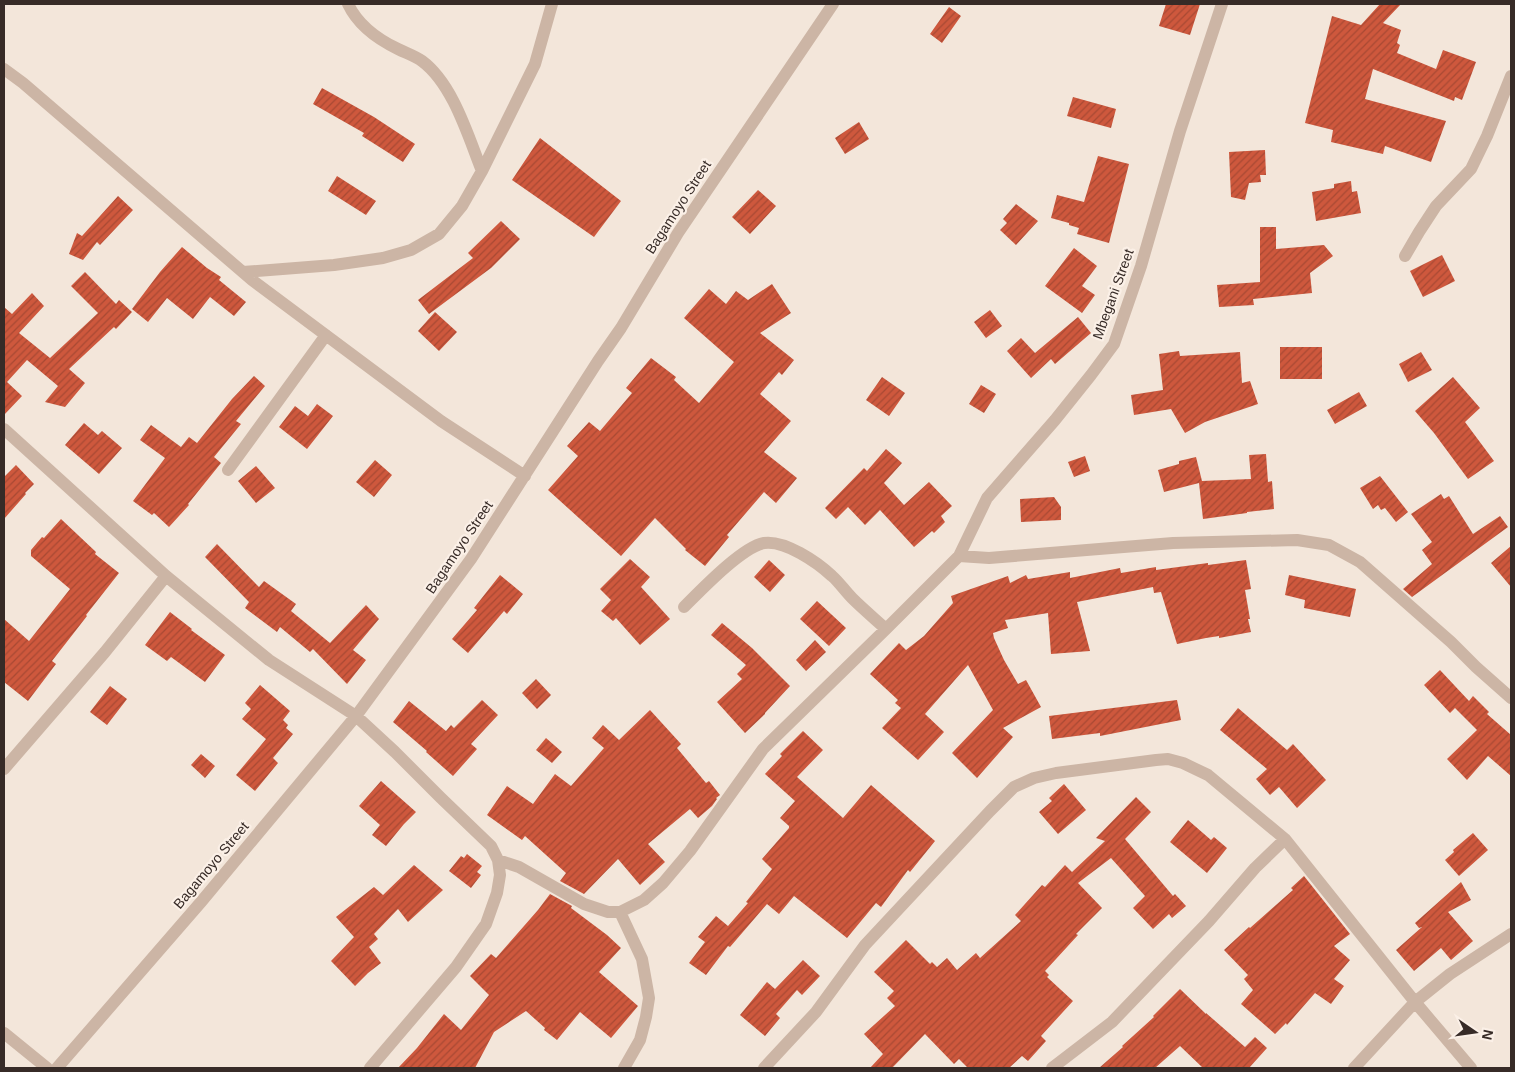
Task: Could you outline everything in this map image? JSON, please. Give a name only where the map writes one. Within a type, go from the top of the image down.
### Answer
[{"type":"street","points":[[348,4],[367,30],[422,61],[448,90],[462,119],[482,171]]},
{"type":"street","points":[[243,272],[334,266],[383,258],[411,250],[439,234],[462,206],[482,171],[535,64],[552,4]]},
{"type":"street","name":"Bagamoyo Street","points":[[57,1068],[201,902],[356,716],[471,559],[598,360],[621,328],[678,232],[833,4]]},
{"type":"street","name":"Mbegani Street","points":[[620,912],[644,900],[663,883],[690,851],[763,749],[958,556],[987,498],[1055,420],[1114,344],[1141,266],[1180,131],[1222,4]]},
{"type":"street","points":[[4,69],[23,83],[243,272],[441,421],[525,476]]},
{"type":"street","points":[[1405,256],[1436,206],[1471,170],[1511,76]]},
{"type":"street","points":[[228,470],[326,335]]},
{"type":"street","points":[[4,429],[166,576],[269,660],[356,716],[491,846],[498,860],[500,875],[497,893],[486,924],[456,967],[370,1068]]},
{"type":"street","points":[[958,556],[989,558],[1174,543],[1297,540],[1329,545],[1360,562],[1451,642],[1476,667],[1511,696]]},
{"type":"street","points":[[684,607],[702,588],[747,550],[764,544],[777,544],[793,549],[831,575],[853,599],[886,629]]},
{"type":"street","points":[[4,769],[105,652],[166,576]]},
{"type":"street","points":[[764,1068],[816,1012],[865,945],[1014,787],[1034,778],[1056,773],[1156,760],[1184,763],[1208,775],[1285,839],[1415,1002],[1471,1068]]},
{"type":"street","points":[[1052,1068],[1112,1022],[1209,921],[1255,868],[1285,839]]},
{"type":"street","points":[[498,860],[519,868],[584,904],[608,912],[620,912],[642,959],[649,998],[640,1040],[624,1068]]},
{"type":"street","points":[[1354,1068],[1415,1002],[1450,974],[1511,934]]},
{"type":"street","points":[[4,1033],[47,1068]]},
{"type":"building","points":[[1166,4],[1200,4],[1190,35],[1159,26]]},
{"type":"building","points":[[1380,4],[1401,4],[1383,23],[1401,30],[1397,43],[1400,45],[1397,53],[1436,69],[1443,50],[1476,62],[1462,100],[1455,97],[1454,101],[1373,69],[1365,99],[1446,121],[1431,162],[1385,146],[1383,154],[1331,142],[1333,130],[1305,123],[1332,16],[1361,25]]},
{"type":"building","points":[[949,7],[961,16],[942,43],[930,34]]},
{"type":"building","points":[[322,88],[374,117],[415,144],[403,162],[362,136],[364,133],[313,104]]},
{"type":"building","points":[[1073,97],[1116,109],[1111,128],[1067,116]]},
{"type":"building","points":[[859,122],[869,139],[845,154],[835,138]]},
{"type":"building","points":[[540,138],[621,201],[594,237],[512,180]]},
{"type":"building","points":[[1265,150],[1266,175],[1260,175],[1261,182],[1249,183],[1245,200],[1231,197],[1229,152]]},
{"type":"building","points":[[1098,156],[1129,164],[1109,243],[1077,234],[1079,228],[1051,218],[1057,195],[1084,202]]},
{"type":"building","points":[[337,176],[376,201],[366,215],[328,191]]},
{"type":"building","points":[[1351,181],[1352,192],[1357,191],[1361,213],[1316,221],[1312,192],[1334,188],[1334,184]]},
{"type":"building","points":[[758,190],[776,206],[750,234],[732,217]]},
{"type":"building","points":[[118,196],[133,210],[100,245],[97,242],[83,260],[69,254],[77,233],[82,236]]},
{"type":"building","points":[[1016,204],[1038,221],[1016,245],[1000,230],[1007,223],[1003,219]]},
{"type":"building","points":[[501,221],[520,239],[491,268],[429,314],[418,300],[473,258],[468,253]]},
{"type":"building","points":[[1260,227],[1276,227],[1276,249],[1324,245],[1333,256],[1310,273],[1312,293],[1253,299],[1254,305],[1219,307],[1217,285],[1260,282]]},
{"type":"building","points":[[182,247],[221,277],[219,280],[246,302],[234,316],[210,297],[193,319],[167,298],[148,322],[132,309]]},
{"type":"building","points":[[1074,248],[1097,266],[1082,286],[1095,295],[1082,313],[1045,286]]},
{"type":"building","points":[[1442,255],[1455,281],[1423,297],[1410,271]]},
{"type":"building","points":[[85,272],[116,304],[119,300],[132,312],[116,329],[114,327],[69,369],[85,383],[65,407],[45,402],[58,386],[27,360],[7,382],[22,396],[4,415],[4,307],[12,314],[32,293],[44,306],[19,333],[50,358],[98,313],[71,286]]},
{"type":"building","points":[[772,284],[791,313],[760,333],[794,360],[782,375],[779,372],[760,394],[791,421],[764,452],[797,478],[776,503],[764,492],[727,535],[729,537],[705,566],[685,550],[655,518],[621,556],[548,490],[578,456],[567,446],[589,422],[600,431],[632,393],[626,388],[651,358],[676,377],[674,380],[699,403],[734,362],[684,318],[709,289],[726,304],[736,291],[748,300]]},
{"type":"building","points":[[990,310],[1002,326],[986,338],[974,322]]},
{"type":"building","points":[[435,312],[457,332],[439,351],[418,331]]},
{"type":"building","points":[[1078,317],[1091,333],[1055,364],[1051,359],[1031,378],[1007,351],[1021,338],[1035,353]]},
{"type":"building","points":[[1280,347],[1322,347],[1322,379],[1280,379]]},
{"type":"building","points":[[1179,351],[1180,356],[1240,352],[1242,383],[1250,381],[1258,404],[1205,422],[1185,433],[1171,409],[1134,415],[1131,395],[1163,390],[1159,354]]},
{"type":"building","points":[[1421,352],[1432,370],[1408,382],[1399,364]]},
{"type":"building","points":[[254,376],[265,386],[236,421],[241,424],[214,457],[221,463],[189,505],[169,527],[154,513],[152,515],[133,501],[165,458],[140,440],[151,425],[181,447],[189,437],[197,443],[232,399]]},
{"type":"building","points":[[882,377],[905,393],[889,416],[866,400]]},
{"type":"building","points":[[1453,377],[1480,408],[1465,422],[1494,461],[1468,479],[1415,411]]},
{"type":"building","points":[[981,385],[996,394],[984,413],[969,404]]},
{"type":"building","points":[[1359,392],[1367,406],[1335,424],[1327,410]]},
{"type":"building","points":[[317,404],[333,416],[307,449],[279,427],[295,406],[308,416]]},
{"type":"building","points":[[84,423],[98,435],[102,431],[122,448],[99,474],[65,445]]},
{"type":"building","points":[[886,449],[902,463],[884,483],[904,505],[929,482],[952,506],[941,516],[945,522],[934,533],[932,531],[914,547],[880,510],[865,525],[848,507],[836,519],[825,508],[864,468],[867,471]]},
{"type":"building","points":[[1266,454],[1268,482],[1272,481],[1274,509],[1247,513],[1203,519],[1199,483],[1164,492],[1158,470],[1179,464],[1179,461],[1196,457],[1202,481],[1251,479],[1249,455]]},
{"type":"building","points":[[1085,456],[1090,471],[1074,477],[1068,462]]},
{"type":"building","points":[[375,460],[392,475],[374,497],[356,482]]},
{"type":"building","points":[[16,465],[34,484],[4,519],[4,477]]},
{"type":"building","points":[[256,466],[275,488],[256,503],[238,481]]},
{"type":"building","points":[[1380,476],[1408,512],[1396,522],[1385,508],[1381,510],[1378,505],[1373,509],[1360,488]]},
{"type":"building","points":[[1441,494],[1444,499],[1449,496],[1473,534],[1500,516],[1508,527],[1412,597],[1403,589],[1432,564],[1422,550],[1432,542],[1411,514]]},
{"type":"building","points":[[1054,497],[1061,507],[1061,520],[1021,522],[1020,499]]},
{"type":"building","points":[[61,519],[96,552],[95,554],[119,573],[52,661],[56,664],[28,701],[4,682],[4,619],[29,641],[70,589],[31,556],[31,550]]},
{"type":"building","points":[[217,544],[259,587],[264,581],[296,604],[291,611],[330,643],[366,605],[379,619],[353,650],[366,660],[347,684],[313,649],[310,652],[280,627],[277,632],[245,608],[249,602],[205,557]]},
{"type":"building","points":[[1511,546],[1511,587],[1491,563]]},
{"type":"building","points":[[630,559],[650,577],[641,587],[670,619],[640,645],[616,618],[613,621],[601,611],[611,600],[600,589]]},
{"type":"building","points":[[769,560],[785,575],[770,592],[754,577]]},
{"type":"building","points":[[1246,560],[1251,589],[1245,590],[1251,632],[1177,644],[1161,592],[1154,593],[1153,587],[1077,602],[1090,651],[1051,654],[1048,613],[1005,620],[1008,628],[993,633],[994,638],[1018,684],[1026,680],[1041,707],[1003,728],[1013,737],[977,778],[952,753],[993,710],[968,665],[925,714],[944,732],[918,760],[882,728],[901,708],[895,703],[898,700],[870,674],[899,643],[906,650],[924,636],[953,603],[951,596],[1008,576],[1010,583],[1026,575],[1028,579],[1070,572],[1070,578],[1120,568],[1121,573],[1156,567],[1156,570]]},
{"type":"building","points":[[500,575],[523,594],[507,614],[504,611],[468,653],[452,639],[477,610],[474,608]]},
{"type":"building","points":[[1289,575],[1356,589],[1350,617],[1304,608],[1305,600],[1285,595]]},
{"type":"building","points":[[817,601],[846,628],[829,646],[800,619]]},
{"type":"building","points":[[170,612],[225,655],[205,682],[171,657],[167,661],[145,645]]},
{"type":"building","points":[[722,623],[752,648],[790,686],[745,733],[717,702],[742,679],[737,674],[746,665],[711,635]]},
{"type":"building","points":[[815,640],[826,652],[806,671],[796,660]]},
{"type":"building","points":[[1440,670],[1469,701],[1473,696],[1489,712],[1487,714],[1511,735],[1511,776],[1488,756],[1467,780],[1447,759],[1477,730],[1455,708],[1450,713],[1424,685]]},
{"type":"building","points":[[536,679],[551,695],[537,709],[522,693]]},
{"type":"building","points":[[260,685],[290,711],[283,720],[288,725],[286,728],[293,734],[273,758],[278,763],[255,791],[236,775],[266,739],[242,719],[251,709],[245,703]]},
{"type":"building","points":[[110,686],[127,699],[107,725],[90,712]]},
{"type":"building","points":[[482,700],[498,715],[471,744],[477,749],[453,776],[393,722],[409,701],[446,731],[451,725],[454,728]]},
{"type":"building","points":[[1177,700],[1181,720],[1100,736],[1100,733],[1052,739],[1049,716]]},
{"type":"building","points":[[1238,708],[1287,750],[1293,744],[1326,780],[1297,808],[1279,787],[1270,795],[1256,779],[1267,769],[1220,730]]},
{"type":"building","points":[[650,710],[681,744],[677,748],[706,783],[709,781],[720,795],[712,806],[698,818],[690,809],[648,844],[665,862],[640,885],[618,859],[584,894],[560,881],[566,873],[525,836],[522,840],[487,815],[507,786],[533,804],[555,774],[571,786],[604,748],[592,738],[603,725],[619,740]]},
{"type":"building","points":[[803,731],[823,750],[797,777],[843,818],[871,785],[935,841],[910,872],[908,870],[881,907],[876,903],[847,938],[794,896],[779,914],[767,904],[730,947],[728,946],[706,975],[689,963],[705,942],[698,937],[716,916],[728,926],[748,903],[746,902],[772,869],[762,859],[789,828],[780,818],[795,801],[765,774],[782,756],[780,754]]},
{"type":"building","points":[[546,738],[562,752],[552,763],[536,750]]},
{"type":"building","points":[[201,754],[215,766],[205,778],[191,765]]},
{"type":"building","points":[[381,781],[416,812],[386,846],[372,835],[380,825],[359,806]]},
{"type":"building","points":[[1064,784],[1086,810],[1058,834],[1039,812],[1052,801],[1049,798]]},
{"type":"building","points":[[1136,797],[1151,812],[1125,839],[1173,896],[1175,894],[1186,906],[1172,918],[1169,914],[1153,929],[1133,908],[1145,896],[1111,858],[1078,883],[1102,908],[1076,934],[1078,935],[1045,971],[1049,975],[1047,977],[1073,1001],[1041,1036],[1046,1041],[1028,1061],[1022,1056],[1009,1068],[968,1068],[959,1059],[954,1064],[925,1034],[892,1068],[870,1068],[883,1054],[864,1034],[895,1006],[887,998],[894,991],[874,972],[906,940],[930,964],[932,962],[937,967],[947,958],[957,970],[976,953],[980,958],[1021,921],[1015,915],[1042,885],[1045,887],[1065,865],[1072,872],[1105,841],[1096,838]]},
{"type":"building","points":[[1188,820],[1211,840],[1214,837],[1227,848],[1207,873],[1170,842]]},
{"type":"building","points":[[1473,833],[1488,850],[1459,876],[1445,860],[1454,852],[1453,850]]},
{"type":"building","points":[[467,854],[482,866],[477,872],[481,875],[471,888],[449,871],[461,856],[464,858]]},
{"type":"building","points":[[414,865],[443,890],[408,922],[398,909],[374,934],[378,939],[369,947],[381,963],[355,986],[331,961],[354,937],[336,917],[374,887],[383,895]]},
{"type":"building","points":[[1304,876],[1350,934],[1334,946],[1350,960],[1334,979],[1344,986],[1331,1004],[1315,993],[1287,1025],[1286,1023],[1275,1034],[1241,1004],[1253,990],[1244,979],[1248,975],[1224,950],[1293,890],[1291,888]]},
{"type":"building","points":[[1461,882],[1471,900],[1448,912],[1473,941],[1451,960],[1441,948],[1414,971],[1396,950],[1422,927],[1419,928],[1415,923]]},
{"type":"building","points":[[550,894],[572,906],[571,908],[621,948],[599,972],[638,1006],[611,1038],[580,1012],[557,1040],[544,1030],[545,1028],[526,1011],[494,1032],[475,1068],[398,1068],[444,1014],[461,1030],[489,995],[470,976],[491,954],[496,958]]},
{"type":"building","points":[[803,960],[820,976],[802,995],[797,990],[776,1014],[780,1018],[765,1036],[740,1015],[767,982],[775,989]]},
{"type":"building","points":[[1180,989],[1245,1047],[1255,1037],[1267,1048],[1249,1068],[1203,1068],[1180,1046],[1155,1068],[1099,1068],[1154,1017]]}]
